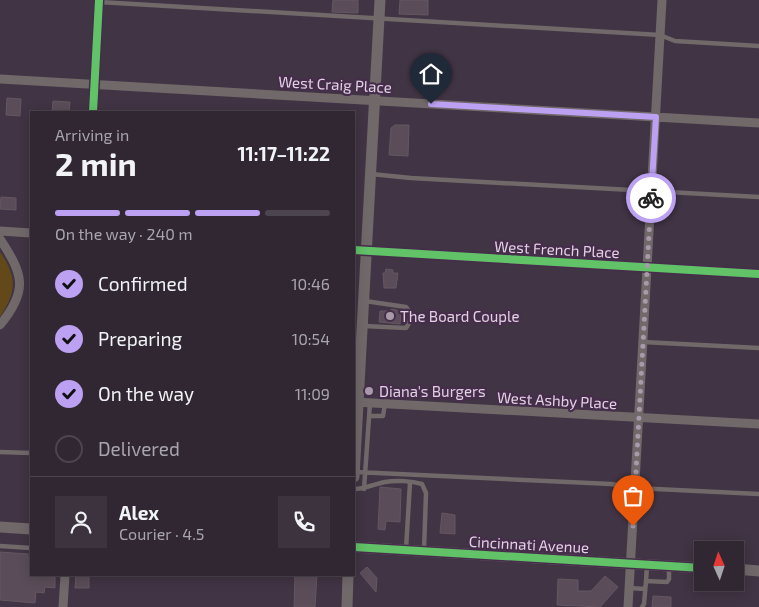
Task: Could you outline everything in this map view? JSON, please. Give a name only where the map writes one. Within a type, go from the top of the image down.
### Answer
[{"type":"street","points":[[358,472],[360,403],[359,327],[364,301],[380,0]]},
{"type":"street","points":[[628,607],[662,0]]},
{"type":"street","points":[[93,111],[99,1]]},
{"type":"street","name":"West Craig Place","points":[[0,79],[759,123]]},
{"type":"street","points":[[0,231],[30,233]]},
{"type":"street","points":[[0,239],[17,267],[20,284],[16,301],[0,325]]},
{"type":"street","name":"West French Place","points":[[355,250],[759,274]]},
{"type":"street","name":"West Ashby Place","points":[[360,403],[759,424]]},
{"type":"street","points":[[0,527],[30,529]]},
{"type":"street","name":"Cincinnati Avenue","points":[[355,547],[694,568]]},
{"type":"street","points":[[744,570],[759,571]]},
{"type":"street","points":[[63,607],[65,576]]},
{"type":"street","points":[[346,607],[348,576]]},
{"type":"lane","points":[[99,1],[660,35],[675,41],[759,46]]},
{"type":"lane","points":[[371,174],[759,197]]},
{"type":"lane","points":[[359,327],[406,328],[410,324],[409,310],[406,307],[364,301]]},
{"type":"lane","points":[[643,342],[759,348]]},
{"type":"lane","points":[[360,403],[369,416],[358,472],[364,489]]},
{"type":"lane","points":[[369,416],[383,416],[385,404]]},
{"type":"lane","points":[[0,452],[30,453]]},
{"type":"lane","points":[[358,472],[611,484],[635,488],[759,494]]},
{"type":"lane","points":[[355,489],[364,489],[384,482],[422,484],[426,493],[424,551]]},
{"type":"lane","points":[[406,550],[410,482]]},
{"type":"lane","points":[[0,546],[30,548]]},
{"type":"lane","points":[[642,607],[644,604],[647,564]]},
{"type":"lane","points":[[646,581],[666,582],[669,579],[670,566]]},
{"type":"lane","points":[[629,588],[645,589]]},
{"type":"shaded area","points":[[0,252],[10,270],[13,285],[9,300],[0,317]]},
{"type":"building","points":[[333,0],[358,0],[358,13],[332,12]]},
{"type":"building","points":[[400,0],[428,0],[428,15],[399,14]]},
{"type":"building","points":[[7,98],[21,99],[20,116],[6,115]]},
{"type":"building","points":[[53,101],[70,102],[69,111],[52,111]]},
{"type":"building","points":[[395,125],[409,125],[408,156],[389,155],[391,128]]},
{"type":"building","points":[[1,197],[16,198],[16,210],[0,209]]},
{"type":"building","points":[[386,269],[393,270],[393,273],[398,273],[396,288],[384,288],[383,273],[385,273]]},
{"type":"building","name":"The Board Couple","points":[[391,309],[401,311],[400,324],[379,322],[380,311],[391,311]]},
{"type":"building","points":[[380,487],[401,489],[400,522],[386,521],[385,530],[378,529]]},
{"type":"building","points":[[442,513],[455,515],[455,534],[440,533]]},
{"type":"building","points":[[0,552],[28,554],[28,558],[30,558],[30,576],[55,576],[55,588],[45,587],[44,593],[36,592],[35,603],[0,600]]},
{"type":"building","points":[[367,567],[377,578],[376,592],[360,573]]},
{"type":"building","points":[[76,576],[89,576],[89,588],[75,588]]},
{"type":"building","points":[[295,576],[317,576],[315,607],[294,607]]},
{"type":"building","points":[[605,576],[618,587],[600,607],[557,605],[558,579],[578,580],[578,591],[591,591]]},
{"type":"building","points":[[653,596],[671,597],[671,607],[652,607]]},
{"type":"cycle path","points":[[93,111],[99,0]]},
{"type":"cycle path","points":[[355,250],[759,274]]},
{"type":"cycle path","points":[[355,547],[694,568]]},
{"type":"way so far","points":[[633,526],[651,198]]},
{"type":"place","name":"The Board Couple","points":[[390,316]]},
{"type":"place","name":"Diana's Burgers","points":[[369,391]]},
{"type":"route","points":[[431,104],[656,117],[651,198]]}]
